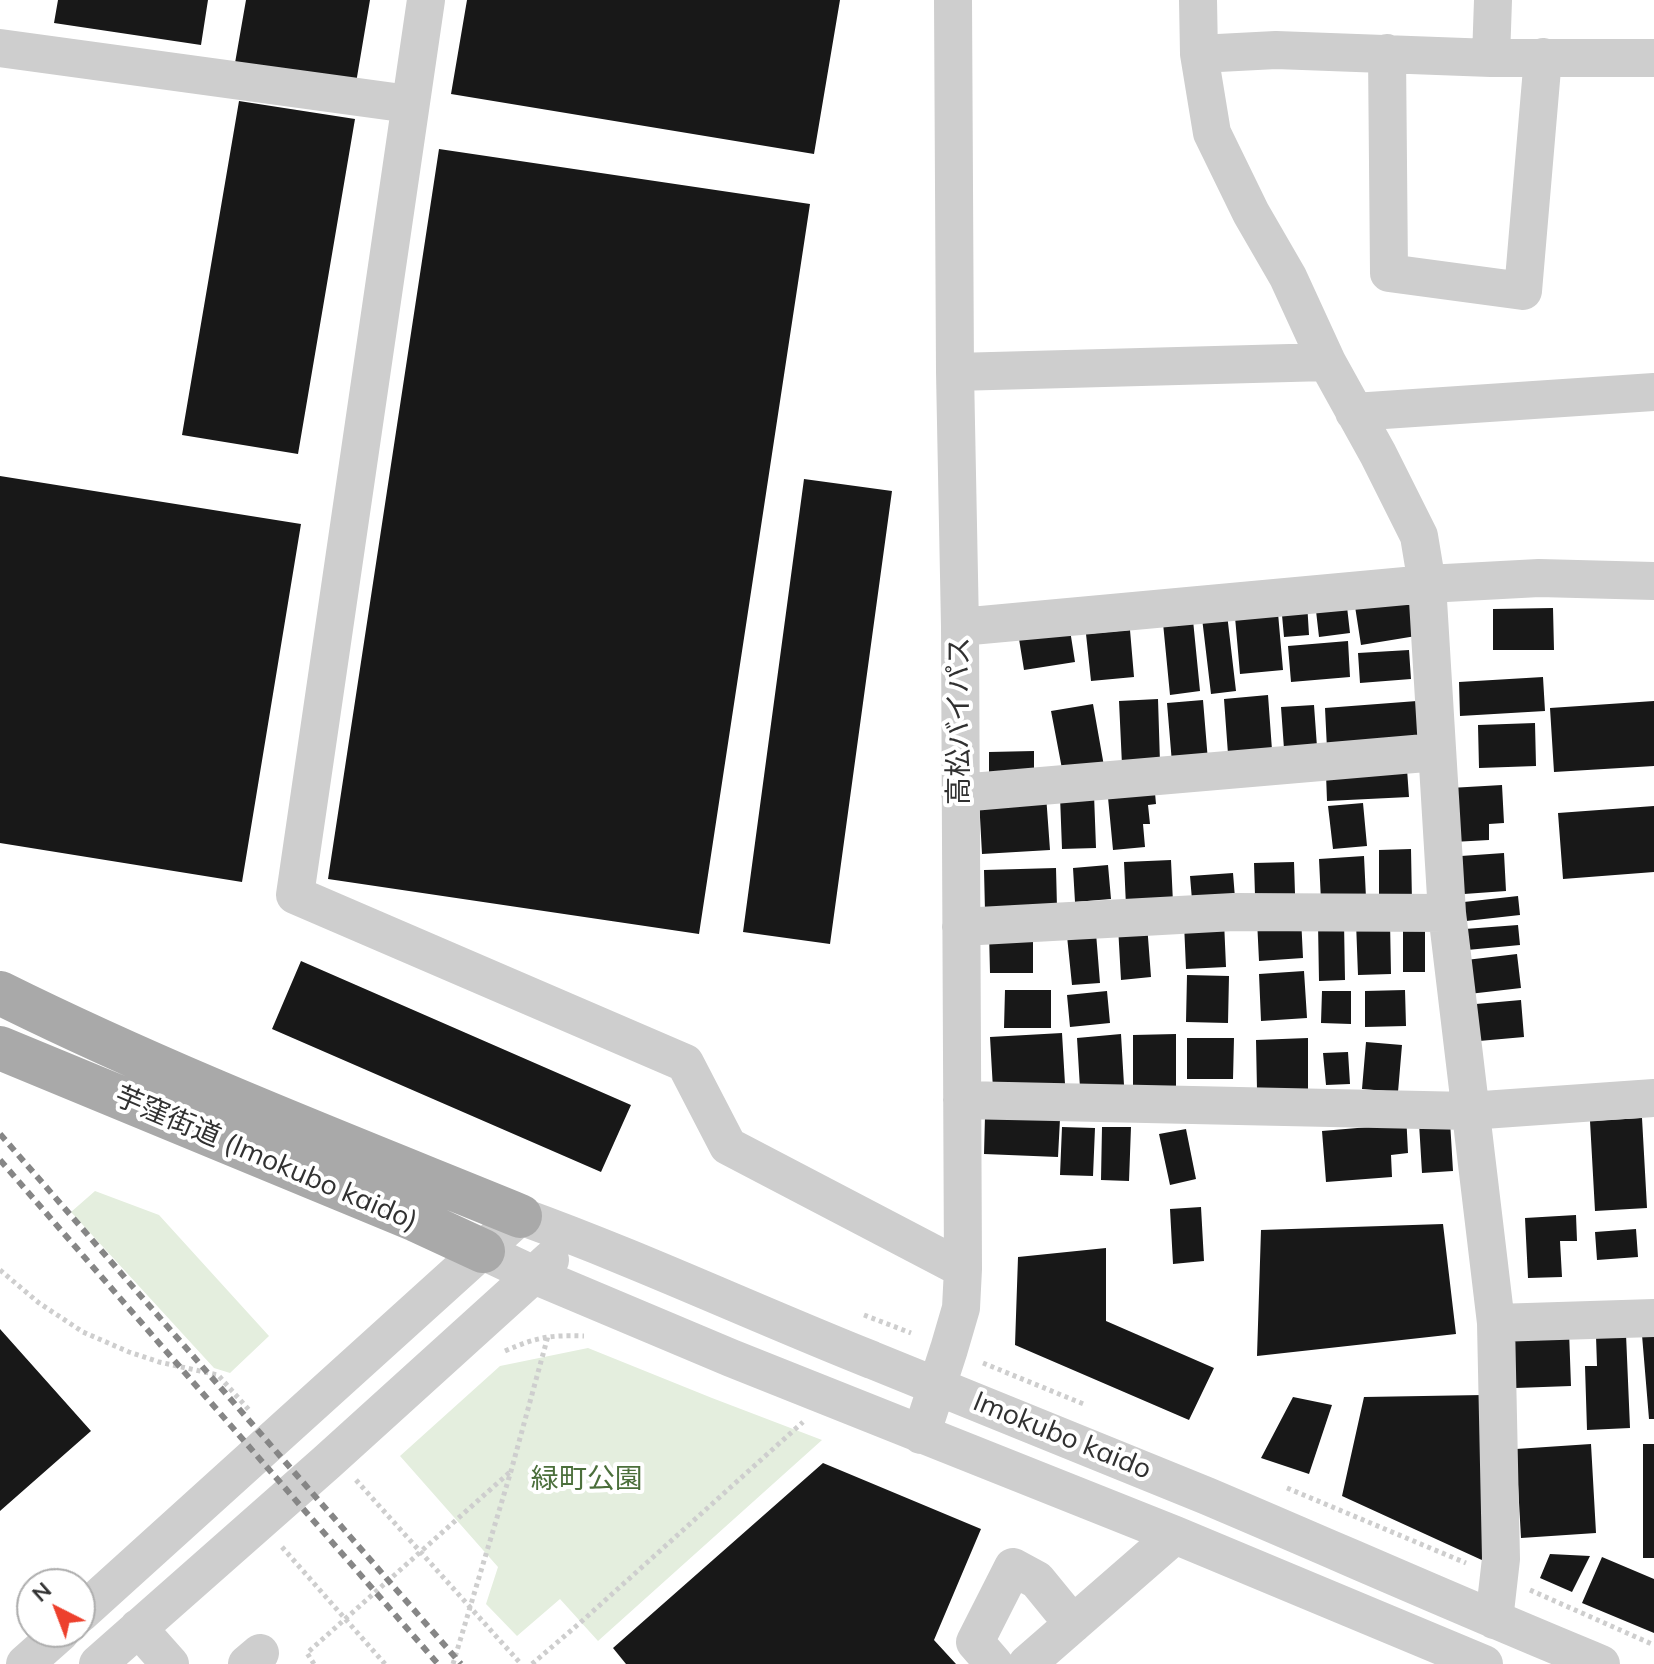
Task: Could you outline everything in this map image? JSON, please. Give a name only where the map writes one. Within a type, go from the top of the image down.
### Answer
[{"type":"main road","points":[[0,993],[68,1027],[203,1086],[520,1216]]},
{"type":"main road","name":"芋窪街道 (Imokubo kaido)","points":[[0,1048],[416,1220],[483,1251]]},
{"type":"street","points":[[426,0],[295,895],[685,1063],[728,1146],[963,1269]]},
{"type":"street","name":"高松バイパス","points":[[921,1435],[961,1308],[963,1269],[953,0]]},
{"type":"street","points":[[1198,0],[1199,54],[1212,133],[1419,536],[1427,584],[1447,913],[1496,1323],[1501,1559],[1494,1620]]},
{"type":"street","points":[[1491,58],[1493,0]]},
{"type":"street","points":[[0,48],[409,104]]},
{"type":"street","points":[[1199,54],[1276,50],[1491,58],[1654,58]]},
{"type":"street","points":[[1387,53],[1389,273],[1523,291],[1543,57]]},
{"type":"street","points":[[955,372],[1327,362]]},
{"type":"street","points":[[1354,412],[1654,392]]},
{"type":"street","points":[[960,627],[1427,584],[1539,578],[1654,581]]},
{"type":"street","points":[[960,793],[1437,752]]},
{"type":"street","points":[[961,927],[1234,912],[1447,913]]},
{"type":"street","points":[[962,1100],[1469,1111],[1654,1098]]},
{"type":"street","points":[[96,1600],[520,1216]]},
{"type":"street","name":"Imokubo kaido","points":[[520,1216],[576,1236],[938,1385],[1601,1664]]},
{"type":"street","points":[[98,1664],[576,1236]]},
{"type":"street","name":"Imokubo kaido","points":[[483,1251],[731,1358],[1175,1535],[1484,1664]]},
{"type":"street","points":[[1496,1323],[1654,1318]]},
{"type":"street","points":[[1027,1664],[1175,1535]]},
{"type":"street","points":[[994,1664],[975,1642],[1013,1567],[1037,1580],[1073,1624]]},
{"type":"street","points":[[138,1628],[170,1664]]},
{"type":"street","points":[[25,1664],[43,1648]]},
{"type":"path","points":[[0,1270],[30,1296],[83,1332],[159,1362],[218,1375],[249,1410]]},
{"type":"path","points":[[497,1354],[548,1335],[584,1336],[598,1341]]},
{"type":"path","points":[[453,1664],[548,1335]]},
{"type":"path","points":[[983,1363],[1094,1408]]},
{"type":"path","points":[[532,1664],[803,1422],[789,1416]]},
{"type":"path","points":[[314,1664],[307,1653],[511,1471]]},
{"type":"path","points":[[345,1489],[356,1479],[521,1664]]},
{"type":"path","points":[[1283,1487],[1654,1645]]},
{"type":"path","points":[[272,1554],[292,1537]]},
{"type":"path","points":[[281,1546],[385,1664]]},
{"type":"green space","points":[[95,1191],[159,1215],[269,1336],[230,1373],[214,1368],[71,1212]]},
{"type":"green space","name":"緑町公園","points":[[588,1348],[822,1440],[598,1641],[560,1599],[517,1636],[486,1604],[498,1567],[400,1456],[500,1366]]},
{"type":"building","points":[[58,0],[208,0],[201,45],[54,23]]},
{"type":"building","points":[[246,0],[370,0],[356,83],[235,63]]},
{"type":"building","points":[[467,0],[840,0],[814,154],[451,94]]},
{"type":"building","points":[[239,101],[355,119],[298,454],[182,435]]},
{"type":"building","points":[[439,149],[810,204],[699,934],[328,879]]},
{"type":"building","points":[[0,476],[301,524],[242,882],[0,843]]},
{"type":"building","points":[[804,479],[892,491],[830,944],[743,932]]},
{"type":"building","points":[[1409,591],[1416,636],[1361,645],[1354,600]]},
{"type":"building","points":[[1346,598],[1350,633],[1319,637],[1315,602]]},
{"type":"building","points":[[1307,602],[1309,635],[1284,637],[1281,604]]},
{"type":"building","points":[[1553,608],[1554,650],[1493,650],[1493,609]]},
{"type":"building","points":[[1278,613],[1283,670],[1240,674],[1235,617]]},
{"type":"building","points":[[1227,614],[1236,691],[1211,694],[1202,618]]},
{"type":"building","points":[[1193,620],[1200,691],[1170,695],[1163,623]]},
{"type":"building","points":[[1070,630],[1075,662],[1024,670],[1019,639]]},
{"type":"building","points":[[1130,630],[1134,677],[1091,681],[1086,634]]},
{"type":"building","points":[[1348,641],[1350,677],[1291,682],[1288,646]]},
{"type":"building","points":[[1409,650],[1411,679],[1360,683],[1358,653]]},
{"type":"building","points":[[1543,677],[1545,711],[1460,716],[1459,682]]},
{"type":"building","points":[[1268,695],[1272,750],[1228,754],[1224,699]]},
{"type":"building","points":[[1158,699],[1160,763],[1122,765],[1119,701]]},
{"type":"building","points":[[1203,700],[1208,761],[1172,763],[1167,703]]},
{"type":"building","points":[[1417,701],[1420,742],[1327,749],[1325,708]]},
{"type":"building","points":[[1654,701],[1654,766],[1554,772],[1550,708]]},
{"type":"building","points":[[1093,704],[1104,766],[1063,774],[1051,711]]},
{"type":"building","points":[[1314,705],[1317,747],[1284,749],[1281,707]]},
{"type":"building","points":[[1535,723],[1536,766],[1479,768],[1478,725]]},
{"type":"building","points":[[1034,751],[1034,783],[989,784],[989,752]]},
{"type":"building","points":[[1407,769],[1409,797],[1327,801],[1326,774]]},
{"type":"building","points":[[1154,782],[1156,804],[1148,805],[1150,824],[1143,824],[1145,847],[1113,850],[1107,787]]},
{"type":"building","points":[[1502,785],[1504,823],[1489,824],[1489,840],[1453,842],[1450,788]]},
{"type":"building","points":[[1094,794],[1096,848],[1062,849],[1060,796]]},
{"type":"building","points":[[1046,795],[1050,850],[982,854],[979,799]]},
{"type":"building","points":[[1363,803],[1367,846],[1333,849],[1328,806]]},
{"type":"building","points":[[1654,806],[1654,872],[1563,879],[1558,813]]},
{"type":"building","points":[[1411,849],[1412,903],[1379,903],[1379,850]]},
{"type":"building","points":[[1504,853],[1506,891],[1464,894],[1461,856]]},
{"type":"building","points":[[1364,856],[1366,898],[1321,901],[1319,859]]},
{"type":"building","points":[[1171,860],[1173,903],[1126,906],[1124,862]]},
{"type":"building","points":[[1294,862],[1295,894],[1255,895],[1254,863]]},
{"type":"building","points":[[1108,865],[1111,899],[1075,902],[1073,868]]},
{"type":"building","points":[[1056,868],[1057,908],[985,911],[984,870]]},
{"type":"building","points":[[1233,873],[1235,898],[1192,900],[1190,876]]},
{"type":"building","points":[[1518,896],[1520,915],[1466,921],[1464,902]]},
{"type":"building","points":[[1301,917],[1303,958],[1259,961],[1257,920]]},
{"type":"building","points":[[1224,921],[1226,967],[1186,969],[1184,923]]},
{"type":"building","points":[[1390,921],[1391,974],[1358,975],[1356,922]]},
{"type":"building","points":[[1344,922],[1345,980],[1319,981],[1318,923]]},
{"type":"building","points":[[1147,924],[1151,977],[1121,980],[1118,926]]},
{"type":"building","points":[[1403,924],[1425,924],[1425,972],[1403,972]]},
{"type":"building","points":[[1518,925],[1520,945],[1467,950],[1465,929]]},
{"type":"building","points":[[989,932],[1033,932],[1033,973],[990,973]]},
{"type":"building","points":[[1096,933],[1100,983],[1072,985],[1067,936]]},
{"type":"building","points":[[1517,954],[1521,988],[1469,994],[1466,960]]},
{"type":"building","points":[[301,961],[631,1105],[601,1172],[272,1029]]},
{"type":"building","points":[[1304,971],[1307,1018],[1261,1021],[1259,974]]},
{"type":"building","points":[[1187,975],[1229,976],[1228,1023],[1186,1022]]},
{"type":"building","points":[[1005,990],[1051,990],[1051,1028],[1004,1028]]},
{"type":"building","points":[[1405,990],[1406,1026],[1365,1027],[1365,991]]},
{"type":"building","points":[[1107,991],[1110,1023],[1070,1027],[1067,995]]},
{"type":"building","points":[[1322,991],[1351,991],[1351,1024],[1321,1023]]},
{"type":"building","points":[[1521,1000],[1524,1037],[1479,1041],[1476,1004]]},
{"type":"building","points":[[1062,1033],[1065,1084],[993,1089],[990,1037]]},
{"type":"building","points":[[1121,1034],[1124,1085],[1080,1088],[1077,1038]]},
{"type":"building","points":[[1176,1034],[1176,1087],[1133,1088],[1133,1035]]},
{"type":"building","points":[[1187,1038],[1234,1038],[1233,1079],[1187,1079]]},
{"type":"building","points":[[1308,1038],[1308,1089],[1257,1090],[1256,1040]]},
{"type":"building","points":[[1366,1042],[1402,1045],[1398,1092],[1362,1089]]},
{"type":"building","points":[[1348,1052],[1350,1084],[1326,1085],[1323,1053]]},
{"type":"building","points":[[1406,1113],[1408,1153],[1391,1155],[1392,1177],[1326,1182],[1322,1131],[1369,1127]]},
{"type":"building","points":[[985,1116],[1060,1119],[1058,1157],[984,1154]]},
{"type":"building","points":[[1642,1118],[1647,1208],[1595,1211],[1590,1121]]},
{"type":"building","points":[[1450,1121],[1453,1171],[1422,1173],[1419,1123]]},
{"type":"building","points":[[1062,1127],[1095,1128],[1093,1176],[1060,1175]]},
{"type":"building","points":[[1102,1127],[1131,1127],[1129,1181],[1101,1180]]},
{"type":"building","points":[[1186,1129],[1196,1179],[1170,1185],[1159,1134]]},
{"type":"building","points":[[1201,1207],[1204,1261],[1173,1264],[1170,1209]]},
{"type":"building","points":[[1576,1215],[1577,1241],[1560,1241],[1562,1277],[1528,1278],[1525,1218]]},
{"type":"building","points":[[1443,1224],[1456,1334],[1257,1356],[1261,1230]]},
{"type":"building","points":[[1636,1229],[1638,1257],[1597,1260],[1595,1232]]},
{"type":"building","points":[[1106,1248],[1106,1321],[1214,1368],[1189,1420],[1015,1345],[1018,1257]]},
{"type":"building","points":[[0,1329],[91,1431],[0,1511]]},
{"type":"building","points":[[1569,1331],[1571,1386],[1515,1388],[1514,1333]]},
{"type":"building","points":[[1626,1334],[1630,1428],[1587,1430],[1585,1366],[1597,1366],[1596,1336]]},
{"type":"building","points":[[1654,1334],[1654,1419],[1649,1419],[1642,1335]]},
{"type":"building","points":[[1483,1395],[1484,1561],[1342,1496],[1364,1397]]},
{"type":"building","points":[[1293,1397],[1332,1405],[1309,1474],[1261,1458]]},
{"type":"building","points":[[1591,1444],[1596,1533],[1521,1538],[1516,1449]]},
{"type":"building","points":[[1643,1444],[1654,1444],[1654,1558],[1643,1558]]},
{"type":"building","points":[[823,1463],[981,1529],[934,1640],[956,1664],[626,1664],[613,1648]]},
{"type":"building","points":[[1550,1554],[1590,1556],[1572,1592],[1540,1578]]},
{"type":"building","points":[[1602,1557],[1654,1579],[1654,1633],[1582,1603]]},
{"type":"railway","points":[[0,1134],[461,1664]]},
{"type":"railway","points":[[0,1160],[438,1664]]}]
